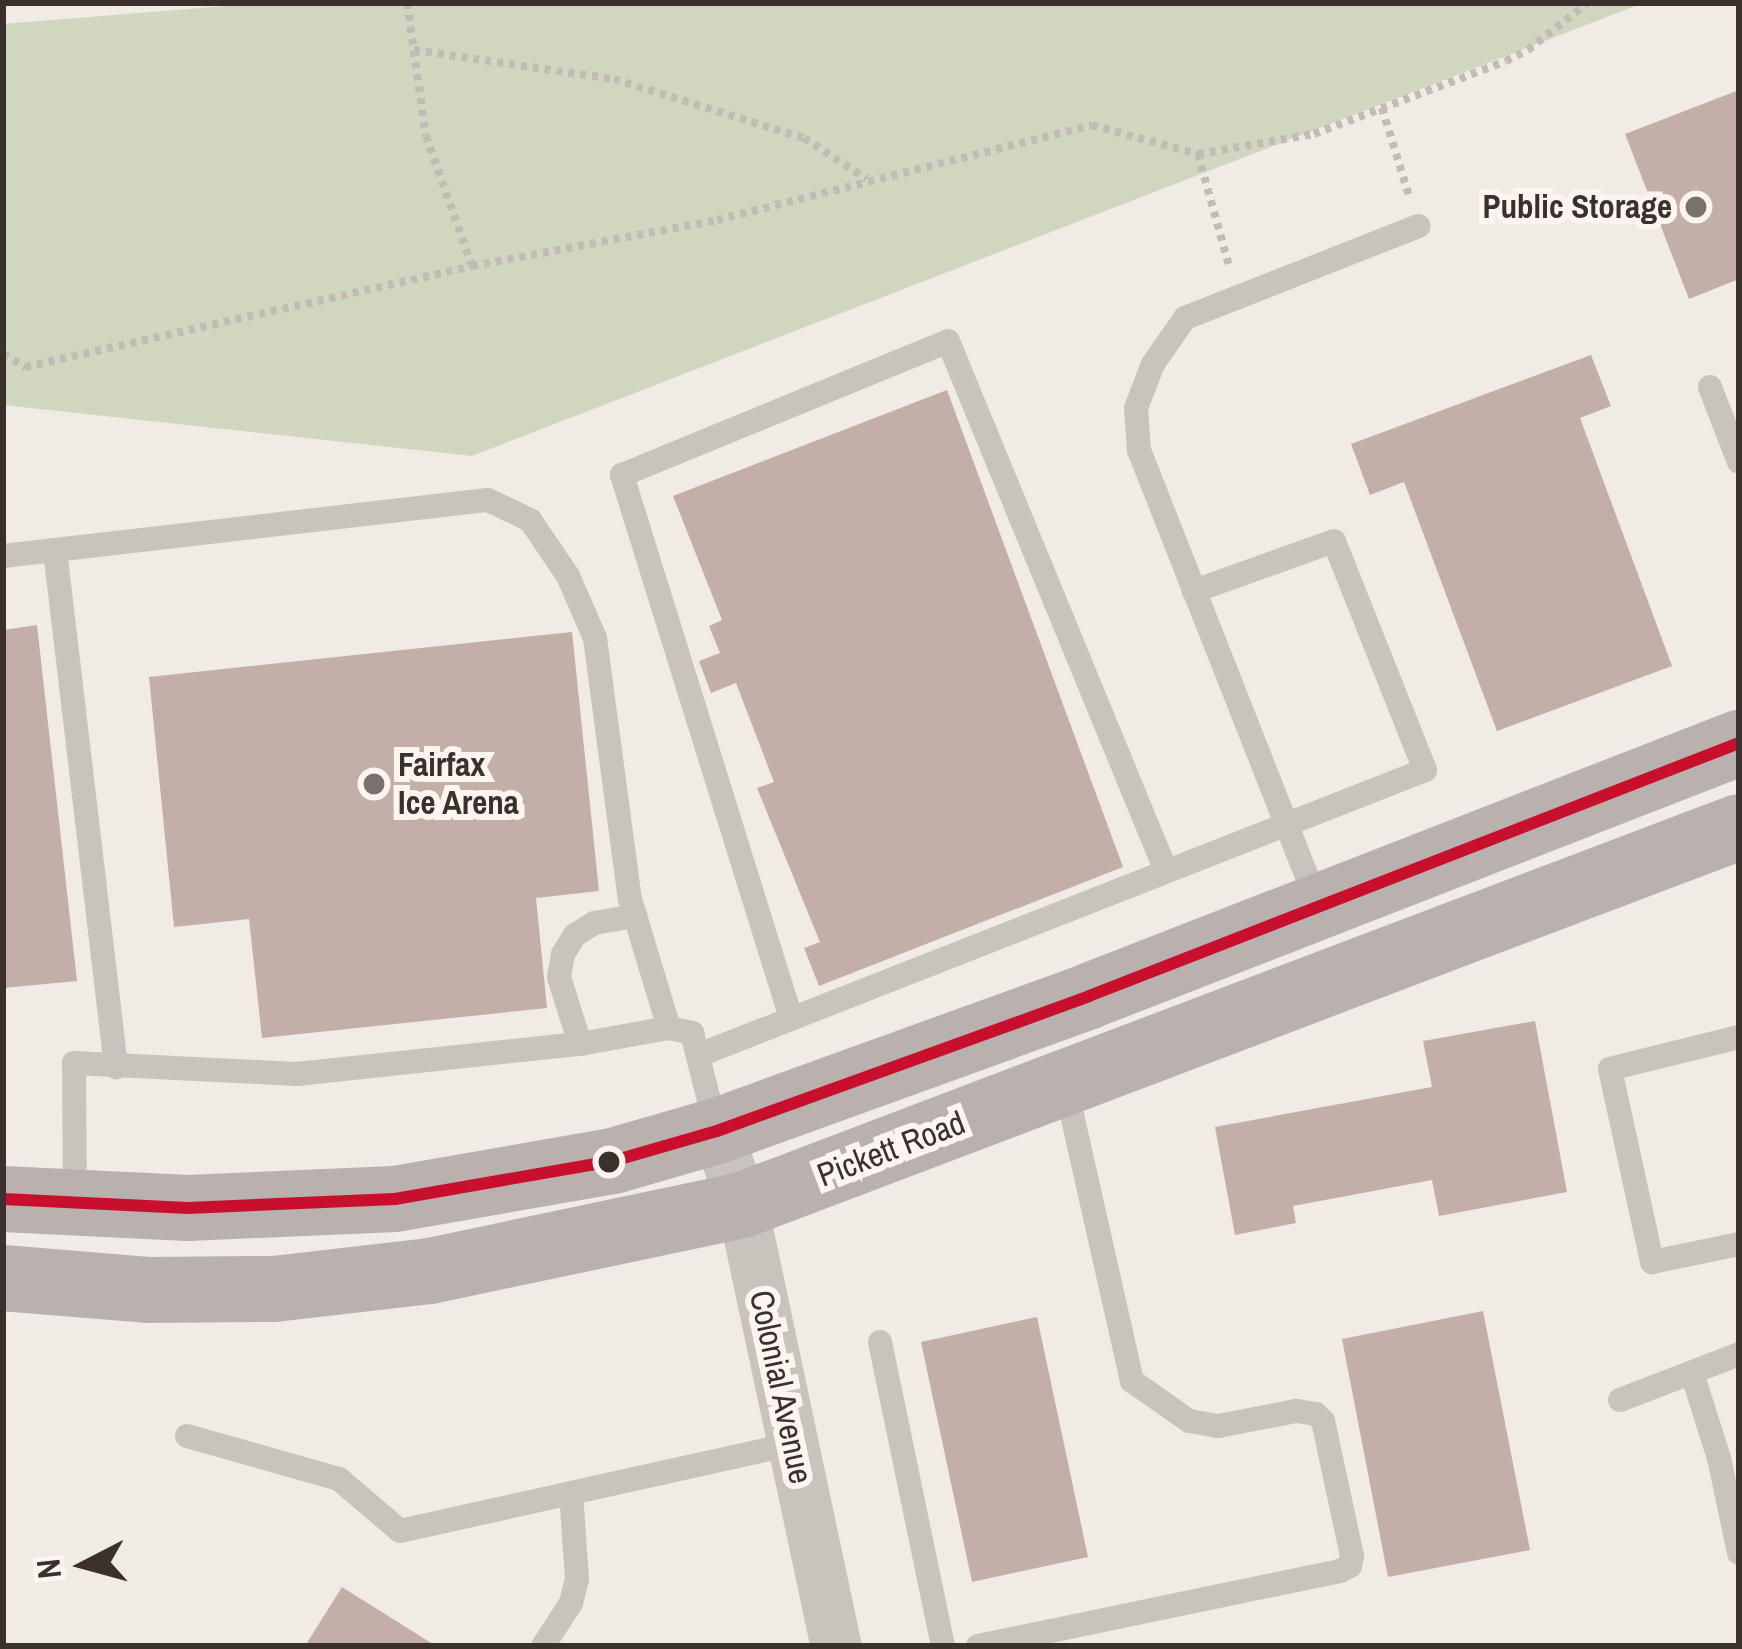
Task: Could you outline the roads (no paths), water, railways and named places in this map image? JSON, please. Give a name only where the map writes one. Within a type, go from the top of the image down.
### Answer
[{"type":"main road","points":[[3,1199],[188,1208],[395,1199],[613,1161],[717,1130],[1088,996],[1739,743]]},
{"type":"main road","name":"Pickett Road","points":[[3,1278],[148,1290],[274,1289],[430,1270],[742,1205],[1739,827]]},
{"type":"street","name":"Colonial Avenue","points":[[717,1130],[742,1205],[836,1646]]},
{"type":"lane","points":[[1318,904],[1139,452],[1136,408],[1153,364],[1185,318],[1419,226]]},
{"type":"lane","points":[[791,1018],[622,475],[948,341],[1166,872]]},
{"type":"lane","points":[[1709,387],[1739,462]]},
{"type":"lane","points":[[3,556],[488,500],[530,520],[568,576],[595,638],[635,916],[669,1028]]},
{"type":"lane","points":[[699,1055],[1425,770],[1334,541],[1194,591]]},
{"type":"lane","points":[[55,550],[116,1067]]},
{"type":"lane","points":[[580,1044],[559,977],[563,955],[575,935],[594,923],[635,916]]},
{"type":"lane","points":[[75,1205],[74,1063],[297,1074],[580,1044],[669,1028],[692,1033],[717,1130]]},
{"type":"lane","points":[[1739,1037],[1610,1069],[1652,1262],[1739,1244]]},
{"type":"lane","points":[[978,1646],[1340,1571],[1350,1566],[1352,1556],[1323,1421],[1316,1414],[1296,1411],[1218,1426],[1189,1421],[1132,1381],[1065,1083]]},
{"type":"lane","points":[[880,1342],[944,1646]]},
{"type":"lane","points":[[1620,1400],[1739,1354]]},
{"type":"lane","points":[[1692,1372],[1719,1458],[1739,1553]]},
{"type":"lane","points":[[187,1436],[339,1479],[400,1532],[793,1444]]},
{"type":"lane","points":[[543,1646],[571,1603],[578,1579],[571,1493]]},
{"type":"place","name":"Public Storage","points":[[1696,207]]},
{"type":"place","name":"Fairfax Ice Arena","points":[[374,784]]}]
